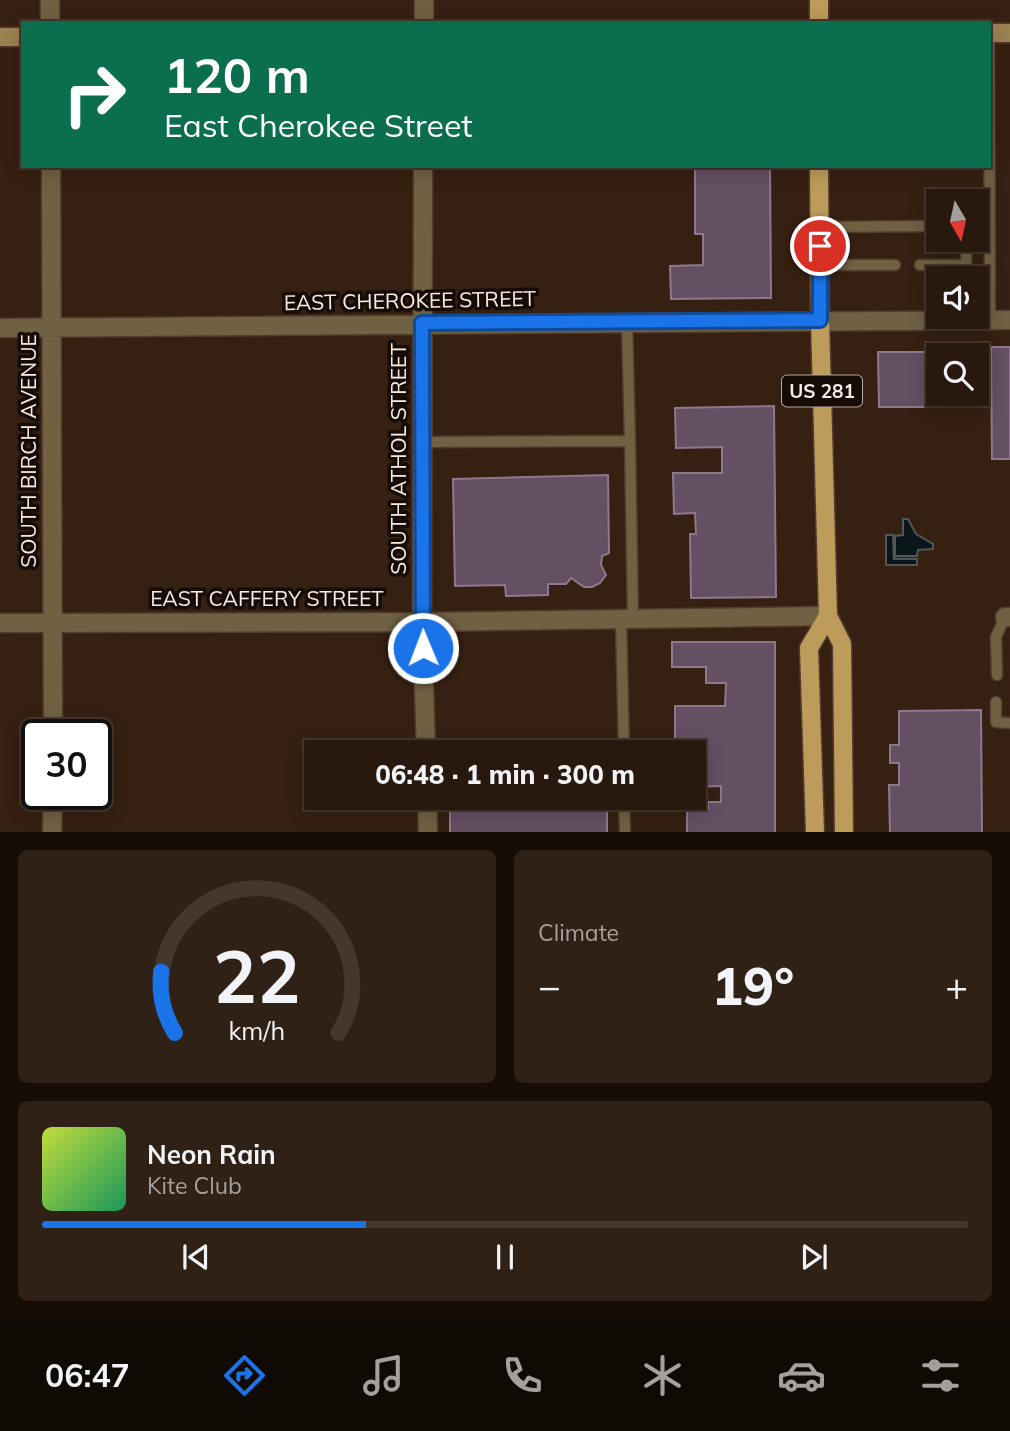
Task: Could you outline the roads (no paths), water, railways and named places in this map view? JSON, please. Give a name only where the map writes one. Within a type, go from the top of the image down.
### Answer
[{"type":"main road","points":[[819,0],[819,21]]},
{"type":"main road","name":"US 281","points":[[820,168],[820,320],[828,616]]},
{"type":"main road","points":[[815,832],[809,648],[828,616]]},
{"type":"main road","points":[[828,616],[842,644],[844,832]]},
{"type":"street","points":[[50,0],[50,21]]},
{"type":"street","points":[[424,0],[424,21]]},
{"type":"street","points":[[991,33],[1010,33]]},
{"type":"street","points":[[0,37],[21,37]]},
{"type":"street","name":"SOUTH BIRCH AVENUE","points":[[51,168],[53,719]]},
{"type":"street","name":"SOUTH ATHOL STREET","points":[[423,168],[422,622],[426,740]]},
{"type":"street","name":"EAST CHEROKEE STREET","points":[[0,328],[926,319]]},
{"type":"street","name":"EAST CHEROKEE STREET","points":[[990,320],[1010,320]]},
{"type":"street","name":"EAST CAFFERY STREET","points":[[0,623],[422,622],[828,616]]},
{"type":"street","points":[[52,832],[53,810]]},
{"type":"street","points":[[427,810],[428,832]]},
{"type":"lane","points":[[989,168],[990,320]]},
{"type":"lane","points":[[820,227],[926,226]]},
{"type":"lane","points":[[920,265],[967,265],[967,252]]},
{"type":"lane","points":[[820,265],[895,265]]},
{"type":"lane","points":[[624,740],[630,441],[626,322]]},
{"type":"lane","points":[[422,442],[630,441]]},
{"type":"lane","points":[[1001,663],[996,637],[1007,617]]},
{"type":"lane","points":[[624,810],[625,832]]}]
